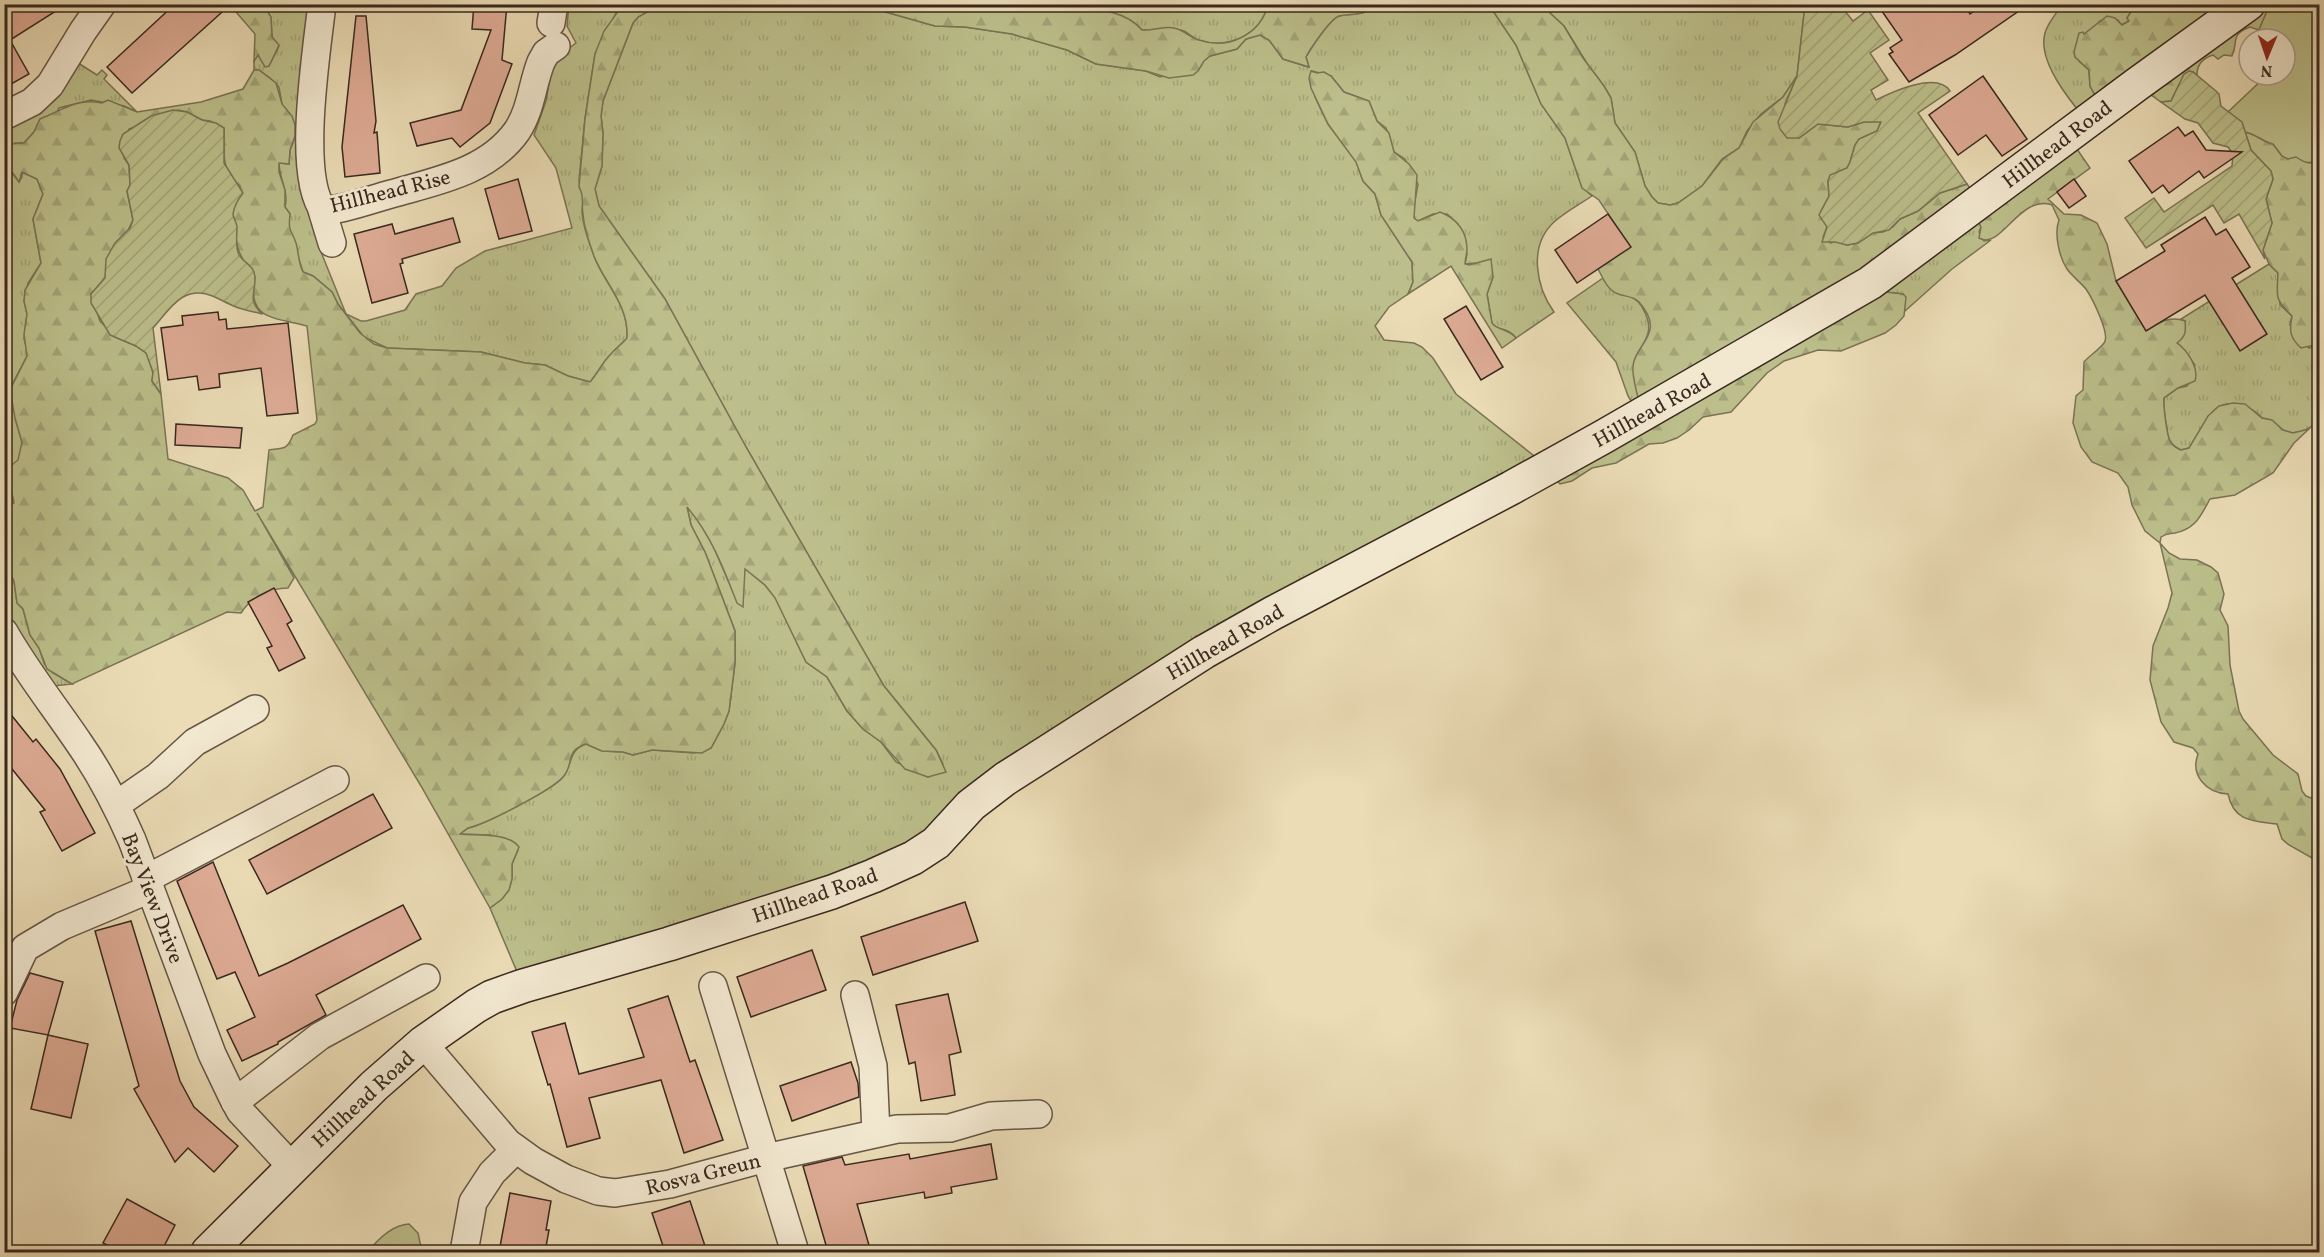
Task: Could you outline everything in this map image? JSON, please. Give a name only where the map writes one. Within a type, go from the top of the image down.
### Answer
[{"type":"street","points":[[4,116],[32,102],[42,94],[102,4]]},
{"type":"street","name":"Hillhead Rise","points":[[322,4],[311,101],[310,135],[314,184],[322,210],[326,211],[447,178],[520,146],[525,115],[554,24]]},
{"type":"street","name":"Hillhead Road","points":[[208,1252],[374,1086],[423,1043],[455,1019],[492,997],[832,892],[913,858],[936,843],[971,805],[1005,779],[1204,652],[1273,613],[1583,449],[1870,283],[2248,4]]},
{"type":"street","points":[[322,210],[332,243]]},
{"type":"street","name":"Bay View Drive","points":[[4,632],[27,670],[92,762],[116,805],[132,840],[212,1053],[235,1102],[255,1128],[292,1167]]},
{"type":"street","points":[[116,805],[158,776],[195,742],[255,709]]},
{"type":"street","points":[[4,992],[25,948],[62,926],[148,884],[335,780]]},
{"type":"street","points":[[235,1102],[320,1036],[426,978]]},
{"type":"street","points":[[713,986],[795,1252]]},
{"type":"street","points":[[855,994],[873,1066],[876,1133]]},
{"type":"street","name":"Rosva Greun","points":[[423,1043],[500,1136],[516,1149],[566,1179],[598,1191],[615,1193],[670,1184],[766,1158],[897,1129],[950,1128],[991,1116],[1038,1114]]},
{"type":"street","points":[[464,1252],[470,1212],[477,1194],[492,1173],[516,1149]]},
{"type":"green space","points":[[1544,4],[1805,5],[1797,76],[1783,97],[1761,114],[1747,131],[1739,148],[1722,159],[1702,186],[1678,203],[1670,205],[1658,203],[1645,186],[1635,152],[1615,123],[1611,98],[1564,26]]},
{"type":"green space","points":[[2148,4],[2247,5],[2096,97],[2090,86],[2089,70],[2075,57],[2074,52],[2079,33],[2084,34],[2107,16],[2115,18],[2122,25],[2129,21],[2127,18],[2132,10]]},
{"type":"green space","points":[[230,5],[267,5],[266,9],[271,17],[272,37],[279,45],[269,66],[265,67],[258,55],[254,61],[255,34]]},
{"type":"green space","points":[[267,5],[321,5],[319,247],[346,314],[366,321],[405,310],[416,294],[442,286],[456,268],[485,251],[572,228],[556,168],[534,135],[546,101],[553,60],[576,43],[567,26],[569,5],[620,5],[595,54],[585,118],[579,180],[584,195],[582,212],[587,237],[596,261],[625,316],[627,338],[607,358],[590,382],[568,376],[545,365],[525,363],[481,352],[387,348],[364,337],[338,304],[332,292],[313,276],[303,272],[288,225],[290,214],[285,207],[286,196],[279,163],[289,164],[290,150],[294,140],[279,87],[259,70],[254,70],[254,61],[258,55],[262,60],[271,62],[279,46],[272,37],[271,18],[266,9]]},
{"type":"green space","points":[[620,5],[659,5],[638,17],[633,23],[603,101],[602,166],[595,189],[599,206],[665,299],[746,447],[884,686],[936,750],[946,772],[928,777],[905,769],[881,742],[863,729],[847,711],[827,677],[806,662],[775,598],[765,585],[745,569],[743,607],[737,603],[710,541],[687,507],[691,525],[705,552],[735,631],[735,663],[729,711],[724,724],[711,748],[702,753],[652,750],[633,755],[602,751],[586,744],[575,750],[567,772],[556,783],[517,806],[468,828],[460,834],[500,837],[514,842],[519,847],[512,864],[509,890],[490,908],[421,786],[257,513],[294,578],[288,588],[267,592],[250,602],[241,613],[227,612],[72,684],[47,669],[39,648],[30,635],[23,609],[17,603],[14,581],[5,564],[5,509],[14,503],[8,475],[18,460],[22,442],[10,390],[27,356],[24,334],[27,314],[24,301],[25,290],[41,263],[33,219],[43,194],[37,179],[22,172],[19,182],[7,164],[5,148],[11,144],[24,143],[34,132],[40,119],[77,103],[102,103],[108,100],[137,112],[201,102],[243,89],[254,70],[259,70],[276,83],[282,104],[292,116],[295,125],[289,164],[279,163],[279,172],[285,190],[285,207],[290,214],[290,228],[296,243],[301,268],[303,272],[313,276],[332,292],[338,304],[360,333],[374,344],[387,348],[481,352],[525,363],[545,365],[568,376],[590,382],[607,358],[627,338],[624,315],[594,256],[589,241],[579,187],[585,119],[595,54],[604,31]],"holes":[[[178,110],[224,128],[226,166],[240,186],[233,214],[237,243],[240,254],[255,277],[253,291],[255,302],[265,314],[307,326],[317,420],[315,424],[293,435],[284,447],[269,450],[263,507],[255,511],[243,490],[228,478],[168,459],[161,394],[152,381],[153,373],[146,353],[110,335],[100,321],[91,294],[105,278],[133,220],[127,191],[130,185],[129,165],[124,158],[129,129]]]},
{"type":"green space","points":[[659,5],[861,5],[935,26],[965,27],[1012,34],[1067,50],[1096,64],[1146,71],[1160,77],[1201,66],[1203,61],[1210,56],[1237,49],[1246,39],[1260,35],[1269,40],[1283,59],[1309,67],[1306,57],[1335,18],[1362,13],[1374,5],[1489,5],[1516,45],[1541,104],[1565,138],[1582,187],[1592,196],[1558,218],[1540,243],[1539,279],[1554,312],[1516,338],[1510,332],[1492,324],[1487,294],[1493,277],[1476,263],[1465,264],[1467,254],[1458,224],[1447,214],[1433,214],[1418,221],[1414,218],[1418,184],[1405,159],[1394,152],[1386,128],[1377,121],[1369,101],[1344,92],[1331,76],[1312,71],[1315,97],[1328,124],[1356,161],[1363,181],[1375,194],[1381,215],[1412,262],[1413,282],[1408,294],[1389,307],[1375,326],[1384,340],[1414,343],[1422,347],[1433,358],[1456,394],[1548,467],[1413,539],[945,834],[523,986],[490,908],[509,890],[512,864],[518,850],[491,835],[460,834],[468,828],[518,806],[557,783],[566,772],[573,754],[586,744],[602,751],[633,755],[652,750],[694,753],[711,748],[729,711],[735,663],[735,631],[705,552],[691,525],[687,506],[699,521],[713,546],[733,592],[745,568],[765,585],[776,598],[806,662],[827,677],[847,711],[863,729],[881,742],[896,762],[928,777],[943,764],[936,750],[884,686],[746,447],[665,299],[599,206],[595,189],[602,166],[603,101],[633,23],[638,17]]},
{"type":"green space","points":[[861,5],[1055,5],[1093,9],[1124,17],[1134,22],[1142,30],[1174,28],[1199,40],[1221,43],[1241,38],[1250,32],[1264,16],[1268,5],[1374,5],[1362,13],[1335,18],[1306,57],[1309,67],[1283,59],[1269,40],[1260,35],[1246,39],[1237,49],[1210,56],[1193,75],[1169,78],[1146,71],[1096,64],[1067,50],[1012,34],[965,27],[935,26]]},
{"type":"green space","points":[[1055,5],[1268,5],[1264,15],[1251,32],[1233,41],[1212,43],[1199,40],[1179,30],[1142,30],[1125,17],[1114,13]]},
{"type":"green space","points":[[1489,5],[1544,5],[1564,26],[1611,98],[1615,123],[1635,152],[1645,186],[1658,203],[1670,205],[1678,203],[1702,186],[1723,159],[1739,148],[1753,122],[1783,97],[1797,76],[1785,104],[1799,138],[1818,124],[1848,127],[1864,122],[1881,121],[1877,131],[1859,139],[1847,168],[1830,176],[1829,196],[1821,211],[1827,227],[1823,237],[1831,243],[1835,241],[1847,245],[1858,243],[1873,233],[1883,232],[1893,227],[1900,219],[1918,211],[1940,193],[1967,184],[1979,201],[1917,249],[1638,398],[1633,366],[1650,330],[1650,322],[1639,302],[1611,290],[1598,269],[1630,247],[1599,200],[1582,188],[1565,138],[1541,104],[1516,45]]},
{"type":"green space","points":[[1805,5],[1840,5],[1853,21],[1868,10],[1889,40],[1870,53],[1888,80],[1871,90],[1876,100],[1903,88],[1925,83],[1944,85],[1950,91],[1918,113],[1967,184],[1940,193],[1918,211],[1900,219],[1889,230],[1873,233],[1858,243],[1847,245],[1822,242],[1827,227],[1819,215],[1829,196],[1830,175],[1847,168],[1859,139],[1877,131],[1881,122],[1864,122],[1848,127],[1818,124],[1799,138],[1787,138],[1778,122],[1797,76]]},
{"type":"green space","points":[[2061,5],[2148,5],[2132,10],[2127,18],[2129,21],[2121,25],[2118,20],[2100,21],[2077,43],[2075,52],[2079,61],[2089,70],[2090,86],[2096,97],[2087,121],[2057,80],[2046,56],[2045,33]]},
{"type":"green space","points":[[2249,5],[2276,5],[2267,11],[2260,27],[2237,27],[2232,56],[2224,55],[2218,59],[2213,55],[2206,58],[2199,65],[2197,75],[2193,72],[2179,85],[2171,101],[2161,102],[2137,85]]},
{"type":"green space","points":[[2276,5],[2319,5],[2319,159],[2310,163],[2296,157],[2288,159],[2282,156],[2273,144],[2245,132],[2240,122],[2228,112],[2254,87],[2297,87],[2297,27],[2260,27],[2267,11]]},
{"type":"green space","points":[[67,56],[97,75],[102,70],[107,75],[104,79],[137,112],[124,106],[91,100],[59,108],[57,112],[40,119],[34,132],[24,143],[15,143],[5,148],[5,116]]},
{"type":"green space","points":[[1311,71],[1324,72],[1331,76],[1344,92],[1369,101],[1377,121],[1389,133],[1394,152],[1409,164],[1417,175],[1414,218],[1418,221],[1440,212],[1446,215],[1460,226],[1465,236],[1467,249],[1465,264],[1491,259],[1493,277],[1487,294],[1492,323],[1516,338],[1502,348],[1451,266],[1408,294],[1413,282],[1412,262],[1381,215],[1375,194],[1363,181],[1356,162],[1328,124],[1311,88],[1309,78]]},
{"type":"green space","points":[[2189,71],[2216,91],[2219,94],[2221,106],[2242,122],[2251,150],[2271,171],[2273,179],[2266,199],[2272,223],[2263,250],[2265,259],[2239,214],[2224,223],[2213,205],[2146,248],[2125,218],[2154,198],[2164,212],[2232,166],[2233,154],[2228,147],[2213,143],[2198,123],[2185,119],[2161,102],[2171,101],[2184,74]]},
{"type":"green space","points":[[173,110],[187,112],[224,128],[224,163],[243,193],[233,214],[237,225],[237,248],[239,255],[254,272],[254,304],[263,314],[239,308],[204,293],[190,294],[179,300],[153,328],[161,394],[152,381],[153,372],[146,353],[110,335],[91,303],[91,294],[105,278],[106,259],[115,243],[130,228],[133,220],[127,191],[130,185],[129,165],[119,148],[123,134],[151,116]]},
{"type":"green space","points":[[2245,132],[2273,144],[2282,156],[2297,157],[2309,163],[2319,159],[2319,344],[2301,348],[2297,344],[2291,334],[2292,316],[2279,301],[2278,273],[2269,264],[2263,250],[2272,223],[2266,199],[2273,179],[2271,171],[2251,150]]},
{"type":"green space","points":[[2068,136],[2090,168],[2048,199],[2064,214],[2081,215],[2097,223],[2107,244],[2116,281],[2146,330],[2169,319],[2185,321],[2185,334],[2177,343],[2192,360],[2196,376],[2195,381],[2178,388],[2164,398],[2167,427],[2172,444],[2181,450],[2189,448],[2208,416],[2219,406],[2233,403],[2245,404],[2262,418],[2272,420],[2283,430],[2293,433],[2309,429],[2294,443],[2273,473],[2235,495],[2210,499],[2193,525],[2161,537],[2160,543],[2145,531],[2132,505],[2128,487],[2118,473],[2092,462],[2081,447],[2073,423],[2076,396],[2083,390],[2084,362],[2104,343],[2105,332],[2089,294],[2067,269],[2062,258],[2057,238],[2059,220],[2052,205],[2040,204],[2030,207],[1995,237],[1987,240],[1979,238],[1981,227],[1977,219]]},
{"type":"green space","points":[[4,163],[19,182],[22,172],[37,179],[43,194],[33,219],[41,263],[28,283],[24,301],[27,314],[24,339],[27,356],[13,383],[15,418],[22,448],[10,490],[14,503],[5,509]]},
{"type":"green space","points":[[1977,219],[1981,227],[1979,232],[1984,241],[1991,240],[1952,269],[1905,311],[1903,294],[1885,292]]},
{"type":"green space","points":[[2269,264],[2278,273],[2280,305],[2292,316],[2290,325],[2309,348],[2319,344],[2319,421],[2305,430],[2294,433],[2284,431],[2272,421],[2262,418],[2248,408],[2231,404],[2223,405],[2210,415],[2189,448],[2181,450],[2172,444],[2169,438],[2164,398],[2178,388],[2187,386],[2195,365],[2177,343],[2185,321],[2181,319]]},
{"type":"green space","points":[[1603,278],[1612,288],[1634,298],[1647,317],[1648,333],[1636,360],[1634,372],[1640,416],[1628,396],[1616,362],[1567,303]]},
{"type":"green space","points":[[1885,292],[1903,294],[1906,297],[1904,316],[1885,333],[1841,351],[1818,350],[1784,361],[1767,373],[1731,412],[1703,417],[1677,438],[1663,443],[1649,444],[1616,463],[1592,468],[1572,481],[1560,484],[1555,479]]},
{"type":"green space","points":[[2160,543],[2169,553],[2180,559],[2197,560],[2218,573],[2224,594],[2220,610],[2228,626],[2230,665],[2239,711],[2273,755],[2298,774],[2302,791],[2306,796],[2319,801],[2319,862],[2282,839],[2277,824],[2253,821],[2240,815],[2231,803],[2228,794],[2213,790],[2202,782],[2196,769],[2198,754],[2193,748],[2174,742],[2161,722],[2150,680],[2153,646],[2172,593]]},
{"type":"green space","points":[[4,564],[14,581],[17,603],[23,609],[30,635],[39,648],[44,663],[53,673],[72,684],[53,686],[5,631]]},
{"type":"green space","points":[[409,1224],[418,1233],[422,1252],[368,1252],[386,1234],[397,1227]]},
{"type":"building","points":[[14,4],[67,4],[10,40],[29,74],[4,88],[4,10]]},
{"type":"building","points":[[175,4],[231,4],[132,93],[107,67]]},
{"type":"building","points":[[474,4],[507,4],[502,60],[512,64],[490,123],[460,147],[452,138],[417,146],[410,123],[461,110],[491,30],[472,29]]},
{"type":"building","points":[[1877,4],[1964,4],[1970,14],[1984,4],[2029,4],[1955,55],[1909,82],[1889,54],[1893,52],[1890,48],[1902,40]]},
{"type":"building","points":[[356,16],[366,16],[376,121],[374,133],[377,132],[380,173],[345,177],[342,147]]},
{"type":"building","points":[[1983,76],[2027,139],[2002,156],[1986,135],[1958,155],[1929,115]]},
{"type":"building","points":[[2178,127],[2185,136],[2193,131],[2206,150],[2242,152],[2204,178],[2199,171],[2169,193],[2163,185],[2152,193],[2129,161]]},
{"type":"building","points":[[518,179],[532,231],[499,239],[485,189]]},
{"type":"building","points":[[2074,179],[2086,196],[2069,208],[2057,192]]},
{"type":"building","points":[[1608,214],[1631,247],[1577,283],[1555,250]]},
{"type":"building","points":[[2205,217],[2216,235],[2226,229],[2250,267],[2232,278],[2267,334],[2240,351],[2205,295],[2146,331],[2116,281],[2165,251],[2161,245]]},
{"type":"building","points":[[453,218],[460,242],[402,259],[403,263],[400,264],[408,293],[372,303],[354,234],[392,224],[395,234]]},
{"type":"building","points":[[1466,306],[1503,367],[1481,380],[1444,319]]},
{"type":"building","points":[[218,312],[219,320],[226,319],[227,329],[288,323],[298,413],[267,416],[261,368],[219,374],[220,387],[199,390],[197,376],[168,380],[161,328],[183,325],[182,316]]},
{"type":"building","points":[[176,424],[242,428],[240,448],[175,445]]},
{"type":"building","points":[[274,588],[292,621],[287,624],[305,658],[279,671],[267,648],[272,646],[248,602]]},
{"type":"building","points":[[4,706],[33,742],[36,739],[60,769],[95,833],[62,851],[40,812],[45,810],[4,759]]},
{"type":"building","points":[[373,794],[392,828],[267,894],[249,860]]},
{"type":"building","points":[[213,862],[259,976],[403,905],[421,939],[316,995],[326,1015],[278,1044],[242,1061],[227,1030],[255,1017],[235,972],[217,979],[177,881]]},
{"type":"building","points":[[965,902],[978,941],[873,975],[861,937]]},
{"type":"building","points":[[131,921],[180,1081],[194,1107],[238,1146],[214,1172],[188,1148],[175,1162],[134,1089],[139,1086],[95,931]]},
{"type":"building","points":[[812,950],[826,990],[751,1017],[737,977]]},
{"type":"building","points":[[30,973],[63,982],[48,1035],[10,1028],[17,1000]]},
{"type":"building","points":[[948,994],[961,1052],[949,1055],[955,1095],[921,1101],[915,1062],[909,1064],[896,1005]]},
{"type":"building","points":[[668,996],[690,1062],[695,1060],[723,1140],[684,1153],[661,1080],[589,1098],[600,1138],[567,1147],[550,1084],[548,1085],[532,1032],[565,1023],[579,1074],[644,1057],[628,1009]]},
{"type":"building","points":[[48,1035],[88,1044],[71,1118],[31,1109]]},
{"type":"building","points":[[851,1062],[858,1083],[859,1097],[792,1121],[780,1086]]},
{"type":"building","points":[[991,1144],[997,1179],[951,1187],[952,1193],[925,1198],[924,1192],[857,1204],[871,1252],[828,1252],[803,1166],[842,1157],[845,1165],[909,1154],[910,1159]]},
{"type":"building","points":[[510,1193],[551,1201],[545,1252],[499,1252]]},
{"type":"building","points":[[127,1199],[175,1225],[161,1252],[121,1252],[103,1243]]},
{"type":"building","points":[[690,1201],[707,1252],[665,1252],[652,1213]]}]
